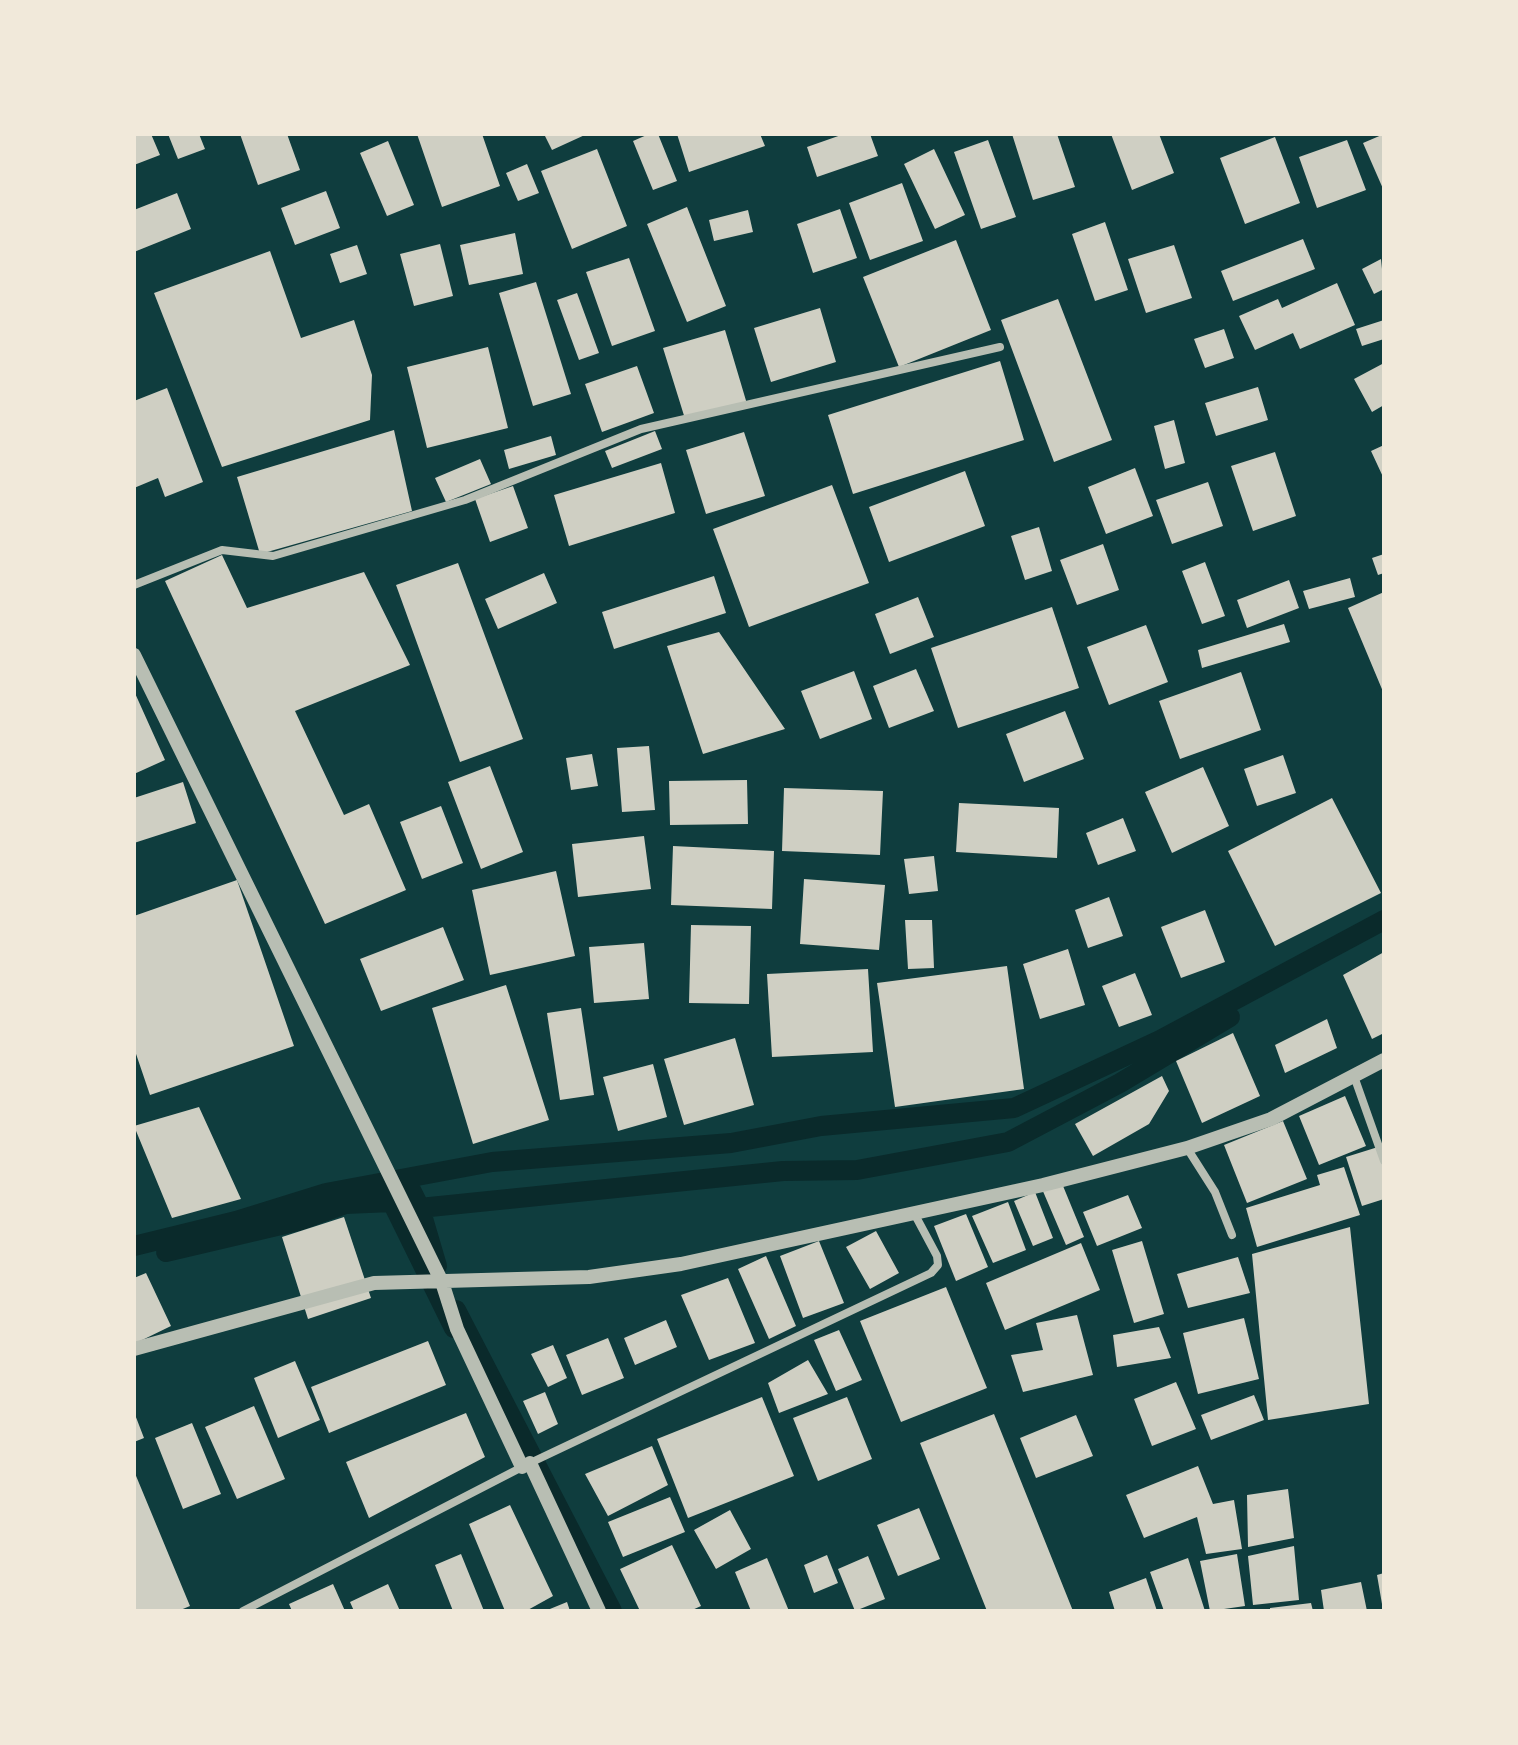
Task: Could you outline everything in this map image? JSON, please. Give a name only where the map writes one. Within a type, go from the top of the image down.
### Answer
[{"type":"street","points":[[134,585],[222,550],[273,556],[465,500],[641,429],[1000,347]]},
{"type":"street","points":[[134,655],[230,847],[327,1056],[442,1282],[457,1329],[599,1611]]},
{"type":"street","points":[[134,1349],[374,1283],[589,1277],[681,1264],[1043,1185],[1187,1148],[1271,1119],[1355,1079],[1384,1060]]},
{"type":"street","points":[[1355,1079],[1384,1161]]},
{"type":"street","points":[[1187,1148],[1215,1192],[1232,1235]]},
{"type":"street","points":[[243,1611],[526,1465],[931,1273],[938,1265],[937,1256],[913,1211]]},
{"type":"building","points":[[134,134],[151,134],[160,155],[134,165]]},
{"type":"building","points":[[168,134],[199,134],[205,149],[178,159]]},
{"type":"building","points":[[240,134],[287,134],[300,170],[258,185]]},
{"type":"building","points":[[417,134],[482,134],[500,186],[442,207]]},
{"type":"building","points":[[544,134],[587,134],[552,150]]},
{"type":"building","points":[[649,134],[658,134],[677,181],[653,190],[633,141]]},
{"type":"building","points":[[677,134],[760,134],[765,146],[689,172]]},
{"type":"building","points":[[844,134],[870,134],[878,156],[817,177],[807,147]]},
{"type":"building","points":[[1012,134],[1057,134],[1075,187],[1033,200]]},
{"type":"building","points":[[1111,134],[1159,134],[1174,173],[1132,190]]},
{"type":"building","points":[[1384,134],[1384,191],[1363,143]]},
{"type":"building","points":[[1275,137],[1300,203],[1245,224],[1220,158]]},
{"type":"building","points":[[988,140],[1016,217],[981,229],[954,152]]},
{"type":"building","points":[[1347,140],[1366,190],[1317,208],[1299,157]]},
{"type":"building","points":[[388,141],[414,205],[387,216],[360,153]]},
{"type":"building","points":[[597,149],[627,226],[572,249],[541,171]]},
{"type":"building","points":[[934,149],[965,215],[935,229],[904,164]]},
{"type":"building","points":[[527,164],[539,193],[518,201],[506,173]]},
{"type":"building","points":[[902,183],[923,241],[870,260],[849,203]]},
{"type":"building","points":[[326,191],[340,228],[295,245],[281,208]]},
{"type":"building","points":[[177,193],[191,229],[134,252],[134,210]]},
{"type":"building","points":[[687,207],[726,306],[687,322],[647,224]]},
{"type":"building","points":[[840,209],[857,258],[813,273],[797,224]]},
{"type":"building","points":[[748,210],[753,232],[714,241],[709,220]]},
{"type":"building","points":[[1105,222],[1128,290],[1095,301],[1072,234]]},
{"type":"building","points":[[515,233],[523,274],[469,285],[460,245]]},
{"type":"building","points":[[1303,239],[1315,269],[1233,301],[1221,271]]},
{"type":"building","points":[[956,240],[991,330],[899,367],[863,277]]},
{"type":"building","points":[[440,244],[453,296],[414,306],[400,254]]},
{"type":"building","points":[[357,245],[367,274],[340,283],[330,254]]},
{"type":"building","points":[[1174,245],[1192,298],[1146,313],[1128,259]]},
{"type":"building","points":[[270,251],[301,338],[354,320],[372,375],[370,420],[222,467],[154,293]]},
{"type":"building","points":[[629,258],[655,331],[612,346],[586,272]]},
{"type":"building","points":[[1381,259],[1384,289],[1374,294],[1362,269]]},
{"type":"building","points":[[536,282],[571,394],[533,406],[499,293]]},
{"type":"building","points":[[1337,283],[1355,325],[1300,349],[1293,333],[1255,350],[1239,316],[1278,299],[1282,308]]},
{"type":"building","points":[[577,293],[599,353],[579,360],[557,300]]},
{"type":"building","points":[[1058,299],[1112,440],[1054,462],[1001,320]]},
{"type":"building","points":[[820,308],[836,362],[771,382],[754,328]]},
{"type":"building","points":[[1384,320],[1384,339],[1362,346],[1356,329]]},
{"type":"building","points":[[1224,329],[1234,358],[1205,368],[1194,339]]},
{"type":"building","points":[[725,330],[747,404],[686,422],[663,348]]},
{"type":"building","points":[[488,347],[508,428],[427,448],[407,367]]},
{"type":"building","points":[[1000,361],[1024,440],[853,494],[828,415]]},
{"type":"building","points":[[1384,363],[1384,405],[1372,412],[1354,379]]},
{"type":"building","points":[[637,366],[654,413],[602,432],[585,384]]},
{"type":"building","points":[[1258,387],[1268,420],[1216,436],[1205,403]]},
{"type":"building","points":[[167,388],[203,482],[165,497],[158,478],[134,488],[134,401]]},
{"type":"building","points":[[1174,420],[1185,463],[1165,469],[1154,426]]},
{"type":"building","points":[[394,430],[412,511],[260,554],[237,477]]},
{"type":"building","points":[[655,431],[662,449],[612,468],[605,451]]},
{"type":"building","points":[[744,432],[765,496],[706,514],[686,450]]},
{"type":"building","points":[[551,436],[556,455],[509,469],[504,450]]},
{"type":"building","points":[[1384,445],[1384,479],[1371,451]]},
{"type":"building","points":[[1275,452],[1296,516],[1253,531],[1231,466]]},
{"type":"building","points":[[480,459],[491,484],[446,502],[435,478]]},
{"type":"building","points":[[661,463],[675,513],[569,546],[554,495]]},
{"type":"building","points":[[1135,468],[1153,516],[1106,534],[1088,487]]},
{"type":"building","points":[[965,471],[985,526],[889,562],[869,507]]},
{"type":"building","points":[[1208,482],[1223,526],[1172,544],[1156,500]]},
{"type":"building","points":[[832,485],[869,583],[749,627],[713,529]]},
{"type":"building","points":[[513,486],[528,528],[490,542],[475,499]]},
{"type":"building","points":[[1039,527],[1052,571],[1025,580],[1011,536]]},
{"type":"building","points":[[1103,544],[1119,590],[1077,605],[1060,560]]},
{"type":"building","points":[[1384,554],[1384,573],[1378,575],[1372,558]]},
{"type":"building","points":[[222,555],[247,608],[364,572],[410,665],[295,711],[344,815],[369,804],[406,890],[325,924],[165,581]]},
{"type":"building","points":[[1205,562],[1225,616],[1202,624],[1182,571]]},
{"type":"building","points":[[458,563],[523,739],[460,762],[396,585]]},
{"type":"building","points":[[544,573],[557,603],[498,629],[485,599]]},
{"type":"building","points":[[714,576],[726,613],[614,649],[602,612]]},
{"type":"building","points":[[1350,578],[1355,597],[1309,609],[1303,591]]},
{"type":"building","points":[[1289,580],[1299,608],[1247,628],[1237,600]]},
{"type":"building","points":[[1384,592],[1384,694],[1348,608]]},
{"type":"building","points":[[918,597],[934,637],[890,654],[875,614]]},
{"type":"building","points":[[1052,607],[1079,688],[958,728],[931,648]]},
{"type":"building","points":[[1284,624],[1290,642],[1202,668],[1198,650]]},
{"type":"building","points":[[1146,625],[1168,682],[1109,705],[1087,647]]},
{"type":"building","points":[[719,632],[785,729],[703,754],[667,646]]},
{"type":"building","points":[[916,669],[934,711],[889,728],[873,686]]},
{"type":"building","points":[[854,671],[872,719],[820,739],[801,691]]},
{"type":"building","points":[[1241,672],[1261,730],[1180,759],[1159,701]]},
{"type":"building","points":[[134,691],[165,760],[134,774]]},
{"type":"building","points":[[1065,711],[1084,759],[1024,782],[1006,734]]},
{"type":"building","points":[[649,746],[655,810],[622,812],[617,748]]},
{"type":"building","points":[[592,754],[598,786],[571,790],[566,758]]},
{"type":"building","points":[[1283,755],[1296,793],[1257,806],[1244,769]]},
{"type":"building","points":[[490,766],[523,852],[481,869],[448,782]]},
{"type":"building","points":[[1203,767],[1229,826],[1172,853],[1145,792]]},
{"type":"building","points":[[747,780],[748,824],[670,825],[669,781]]},
{"type":"building","points":[[183,782],[196,823],[134,843],[134,798]]},
{"type":"building","points":[[784,788],[883,791],[880,855],[782,851]]},
{"type":"building","points":[[1332,798],[1381,893],[1275,946],[1228,851]]},
{"type":"building","points":[[959,803],[1059,808],[1057,858],[956,852]]},
{"type":"building","points":[[441,806],[463,863],[422,879],[400,822]]},
{"type":"building","points":[[1123,818],[1136,851],[1098,865],[1086,833]]},
{"type":"building","points":[[644,836],[651,889],[578,897],[572,844]]},
{"type":"building","points":[[673,846],[774,851],[772,909],[671,905]]},
{"type":"building","points":[[934,856],[938,891],[909,894],[904,859]]},
{"type":"building","points":[[556,871],[575,956],[490,975],[472,890]]},
{"type":"building","points":[[804,879],[885,885],[879,950],[800,944]]},
{"type":"building","points":[[237,880],[294,1046],[150,1095],[134,1048],[134,916]]},
{"type":"building","points":[[1109,897],[1123,936],[1088,948],[1075,910]]},
{"type":"building","points":[[1205,910],[1225,962],[1181,978],[1161,927]]},
{"type":"building","points":[[905,920],[932,920],[934,968],[908,969]]},
{"type":"building","points":[[691,925],[751,926],[749,1004],[689,1003]]},
{"type":"building","points":[[443,927],[464,980],[381,1011],[360,959]]},
{"type":"building","points":[[644,943],[649,999],[594,1003],[589,947]]},
{"type":"building","points":[[1068,949],[1085,1005],[1040,1019],[1023,964]]},
{"type":"building","points":[[1384,952],[1384,1033],[1372,1039],[1343,975]]},
{"type":"building","points":[[1007,966],[1024,1089],[895,1107],[877,983]]},
{"type":"building","points":[[868,969],[873,1052],[772,1057],[767,974]]},
{"type":"building","points":[[1135,973],[1152,1015],[1119,1027],[1102,986]]},
{"type":"building","points":[[506,985],[549,1120],[473,1144],[432,1008]]},
{"type":"building","points":[[581,1008],[594,1095],[560,1100],[547,1013]]},
{"type":"building","points":[[1327,1019],[1337,1048],[1285,1073],[1275,1045]]},
{"type":"building","points":[[1233,1033],[1260,1096],[1202,1123],[1176,1061]]},
{"type":"building","points":[[735,1038],[754,1105],[684,1125],[664,1059]]},
{"type":"building","points":[[653,1064],[667,1117],[618,1131],[603,1077]]},
{"type":"building","points":[[1162,1076],[1169,1091],[1149,1124],[1093,1156],[1075,1124]]},
{"type":"building","points":[[1345,1096],[1366,1146],[1319,1165],[1299,1116]]},
{"type":"building","points":[[199,1107],[241,1199],[172,1218],[134,1126]]},
{"type":"building","points":[[1283,1121],[1307,1179],[1247,1203],[1224,1145]]},
{"type":"building","points":[[1378,1147],[1384,1164],[1384,1199],[1362,1206],[1346,1157]]},
{"type":"building","points":[[1344,1167],[1360,1215],[1257,1247],[1246,1208],[1320,1185],[1317,1175]]},
{"type":"building","points":[[1061,1181],[1084,1237],[1066,1245],[1042,1189]]},
{"type":"building","points":[[1035,1192],[1053,1238],[1033,1246],[1014,1201]]},
{"type":"building","points":[[1128,1195],[1142,1228],[1097,1246],[1083,1212]]},
{"type":"building","points":[[1008,1202],[1026,1250],[993,1263],[972,1216]]},
{"type":"building","points":[[966,1214],[988,1267],[956,1281],[934,1226]]},
{"type":"building","points":[[344,1217],[371,1298],[308,1319],[282,1237]]},
{"type":"building","points":[[1350,1227],[1369,1404],[1268,1420],[1252,1254]]},
{"type":"building","points":[[876,1231],[899,1273],[870,1289],[846,1247]]},
{"type":"building","points":[[819,1241],[844,1303],[803,1318],[780,1256]]},
{"type":"building","points":[[1142,1241],[1164,1314],[1134,1323],[1112,1250]]},
{"type":"building","points":[[1081,1243],[1100,1290],[1005,1330],[986,1283]]},
{"type":"building","points":[[766,1256],[796,1326],[769,1339],[738,1269]]},
{"type":"building","points":[[1238,1257],[1250,1293],[1188,1308],[1177,1274]]},
{"type":"building","points":[[146,1273],[171,1326],[134,1344],[134,1278]]},
{"type":"building","points":[[728,1278],[755,1343],[709,1360],[681,1295]]},
{"type":"building","points":[[946,1287],[987,1388],[901,1422],[860,1321]]},
{"type":"building","points":[[1077,1315],[1093,1375],[1023,1392],[1011,1355],[1043,1350],[1036,1323]]},
{"type":"building","points":[[1244,1318],[1259,1379],[1198,1394],[1183,1333]]},
{"type":"building","points":[[666,1320],[677,1347],[635,1365],[624,1338]]},
{"type":"building","points":[[1159,1327],[1171,1358],[1117,1367],[1113,1335]]},
{"type":"building","points":[[839,1330],[862,1380],[836,1391],[814,1340]]},
{"type":"building","points":[[608,1338],[624,1378],[582,1395],[566,1355]]},
{"type":"building","points":[[428,1341],[446,1385],[329,1433],[311,1387]]},
{"type":"building","points":[[553,1345],[567,1378],[548,1387],[531,1354]]},
{"type":"building","points":[[808,1360],[828,1394],[779,1413],[768,1383]]},
{"type":"building","points":[[295,1361],[320,1420],[278,1438],[254,1378]]},
{"type":"building","points":[[1176,1382],[1196,1429],[1152,1446],[1134,1399]]},
{"type":"building","points":[[545,1392],[558,1424],[538,1434],[523,1401]]},
{"type":"building","points":[[1254,1395],[1264,1420],[1211,1440],[1201,1415]]},
{"type":"building","points":[[762,1397],[794,1476],[688,1518],[657,1439]]},
{"type":"building","points":[[847,1397],[872,1459],[818,1481],[793,1418]]},
{"type":"building","points":[[254,1406],[285,1479],[237,1499],[205,1427]]},
{"type":"building","points":[[134,1412],[144,1438],[134,1442]]},
{"type":"building","points":[[466,1413],[485,1457],[369,1518],[346,1462]]},
{"type":"building","points":[[994,1414],[1073,1611],[987,1611],[920,1443]]},
{"type":"building","points":[[1076,1415],[1093,1456],[1036,1478],[1020,1438]]},
{"type":"building","points":[[192,1423],[221,1494],[183,1509],[155,1438]]},
{"type":"building","points":[[652,1446],[668,1485],[608,1516],[585,1474]]},
{"type":"building","points":[[1198,1466],[1213,1504],[1234,1500],[1242,1549],[1206,1554],[1197,1517],[1144,1538],[1126,1495]]},
{"type":"building","points":[[134,1471],[190,1606],[178,1611],[134,1611]]},
{"type":"building","points":[[1288,1489],[1294,1538],[1248,1547],[1247,1495]]},
{"type":"building","points":[[670,1497],[685,1532],[623,1557],[608,1522]]},
{"type":"building","points":[[510,1505],[553,1596],[526,1611],[505,1611],[469,1524]]},
{"type":"building","points":[[919,1508],[940,1559],[898,1576],[877,1525]]},
{"type":"building","points":[[730,1510],[751,1549],[716,1569],[694,1530]]},
{"type":"building","points":[[672,1545],[701,1606],[690,1611],[640,1611],[620,1569]]},
{"type":"building","points":[[1294,1546],[1299,1600],[1253,1605],[1248,1556]]},
{"type":"building","points":[[461,1554],[484,1611],[453,1611],[435,1565]]},
{"type":"building","points":[[1237,1554],[1245,1606],[1210,1611],[1200,1561]]},
{"type":"building","points":[[827,1555],[838,1583],[814,1593],[804,1565]]},
{"type":"building","points":[[868,1556],[885,1599],[855,1611],[838,1569]]},
{"type":"building","points":[[767,1558],[789,1611],[751,1611],[735,1572]]},
{"type":"building","points":[[1188,1558],[1205,1611],[1164,1611],[1150,1572]]},
{"type":"building","points":[[1384,1573],[1384,1604],[1382,1604],[1377,1575]]},
{"type":"building","points":[[1146,1578],[1157,1611],[1115,1611],[1109,1592]]},
{"type":"building","points":[[1361,1582],[1367,1611],[1324,1611],[1321,1590]]},
{"type":"building","points":[[333,1584],[345,1611],[292,1611],[289,1604]]},
{"type":"building","points":[[388,1584],[400,1611],[354,1611],[350,1602]]},
{"type":"building","points":[[567,1602],[570,1611],[545,1611]]},
{"type":"building","points":[[1311,1603],[1313,1611],[1270,1611],[1270,1608]]},
{"type":"waterway","points":[[134,1246],[236,1221],[326,1193],[492,1162],[731,1143],[821,1126],[1014,1108],[1160,1040],[1384,920]]},
{"type":"waterway","points":[[420,1208],[783,1171],[857,1170],[1008,1142],[1120,1083],[1230,1017]]},
{"type":"waterway","points":[[388,1187],[408,1184],[420,1208],[437,1266]]},
{"type":"waterway","points":[[166,1252],[298,1221],[345,1204],[392,1202],[454,1328]]},
{"type":"waterway","points":[[456,1310],[612,1611]]}]
